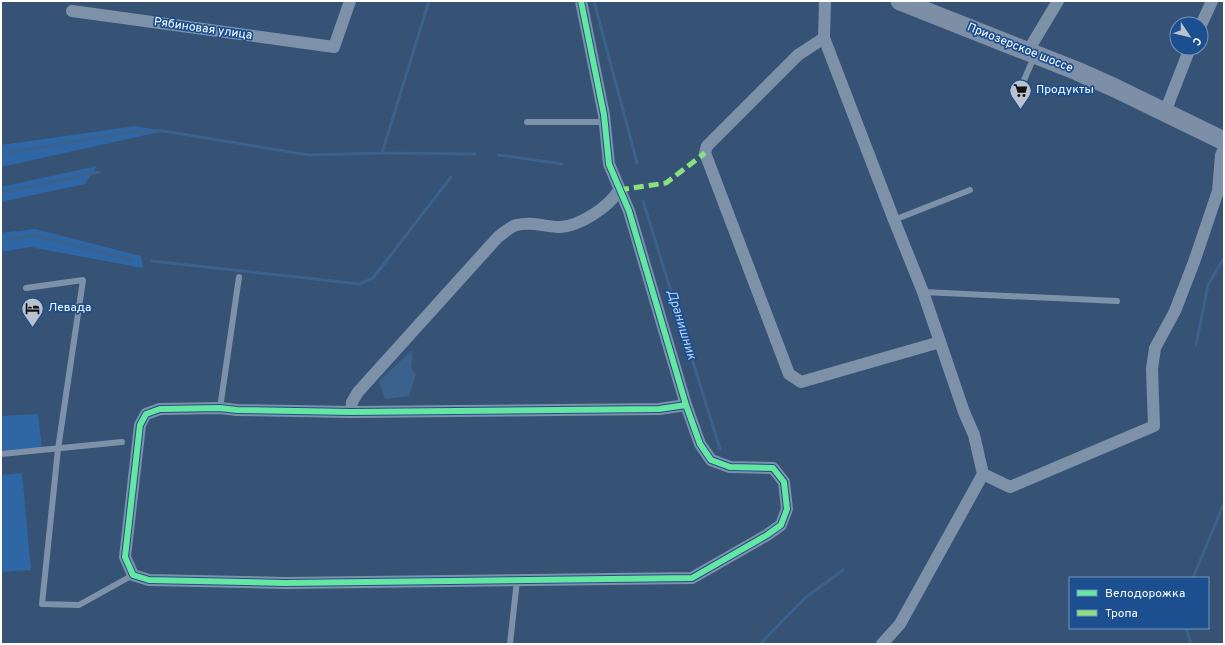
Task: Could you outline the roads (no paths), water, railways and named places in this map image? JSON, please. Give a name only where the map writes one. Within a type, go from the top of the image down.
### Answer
[{"type":"main road","name":"Приозерское шоссе","points":[[900,1],[1077,71],[1224,141]]},
{"type":"street","name":"Рябиновая улица","points":[[72,11],[334,47],[350,1]]},
{"type":"street","points":[[581,1],[604,122],[609,164],[629,211],[686,405],[700,444],[711,460],[730,467],[773,468],[784,482],[787,509],[781,525],[767,535],[692,578],[270,582],[149,580],[133,575],[124,557],[140,425],[146,414],[160,409],[220,408],[237,410],[350,412],[660,409],[686,405]]},
{"type":"street","points":[[825,1],[824,38],[923,292],[964,412],[974,435],[982,474],[900,624],[882,644]]},
{"type":"street","points":[[1032,53],[1058,1]]},
{"type":"street","points":[[1205,16],[1212,1]]},
{"type":"street","points":[[824,38],[798,55],[707,146],[705,153],[786,367],[789,374],[801,382],[940,342]]},
{"type":"street","points":[[1165,112],[1187,56]]},
{"type":"street","points":[[982,474],[1010,487],[1154,426],[1152,369],[1155,348],[1175,311],[1194,262],[1218,191],[1221,155],[1224,148]]},
{"type":"street","points":[[350,412],[352,402],[358,392],[498,237],[516,225],[534,223],[559,227],[572,225],[586,219],[614,199],[619,190]]},
{"type":"lane","points":[[1018,94],[1032,53]]},
{"type":"lane","points":[[527,122],[604,122]]},
{"type":"lane","points":[[894,220],[970,190]]},
{"type":"lane","points":[[220,408],[239,277]]},
{"type":"lane","points":[[26,288],[83,280],[58,449],[42,604],[79,605],[133,575]]},
{"type":"lane","points":[[923,292],[1116,301]]},
{"type":"lane","points":[[1,454],[122,442]]},
{"type":"lane","points":[[510,644],[517,580]]},
{"type":"waterway","points":[[1,154],[134,131],[164,131],[309,155],[382,153],[429,1]]},
{"type":"waterway","points":[[594,1],[637,163]]},
{"type":"waterway","points":[[382,153],[475,154]]},
{"type":"waterway","points":[[499,155],[562,164]]},
{"type":"waterway","points":[[1,193],[99,172]]},
{"type":"waterway","points":[[152,261],[360,284],[373,278],[451,177]]},
{"type":"waterway","name":"Дранишник","points":[[643,201],[720,449]]},
{"type":"waterway","points":[[1,241],[34,235],[132,260]]},
{"type":"waterway","points":[[1196,345],[1208,285],[1224,258]]},
{"type":"waterway","name":"Дранишник","points":[[1193,577],[1224,503]]},
{"type":"waterway","points":[[760,644],[805,598],[843,570]]},
{"type":"waterway","points":[[1186,629],[1191,644]]},
{"type":"place","name":"Продукты","points":[[1021,110]]},
{"type":"place","name":"Левада","points":[[32,328]]}]
